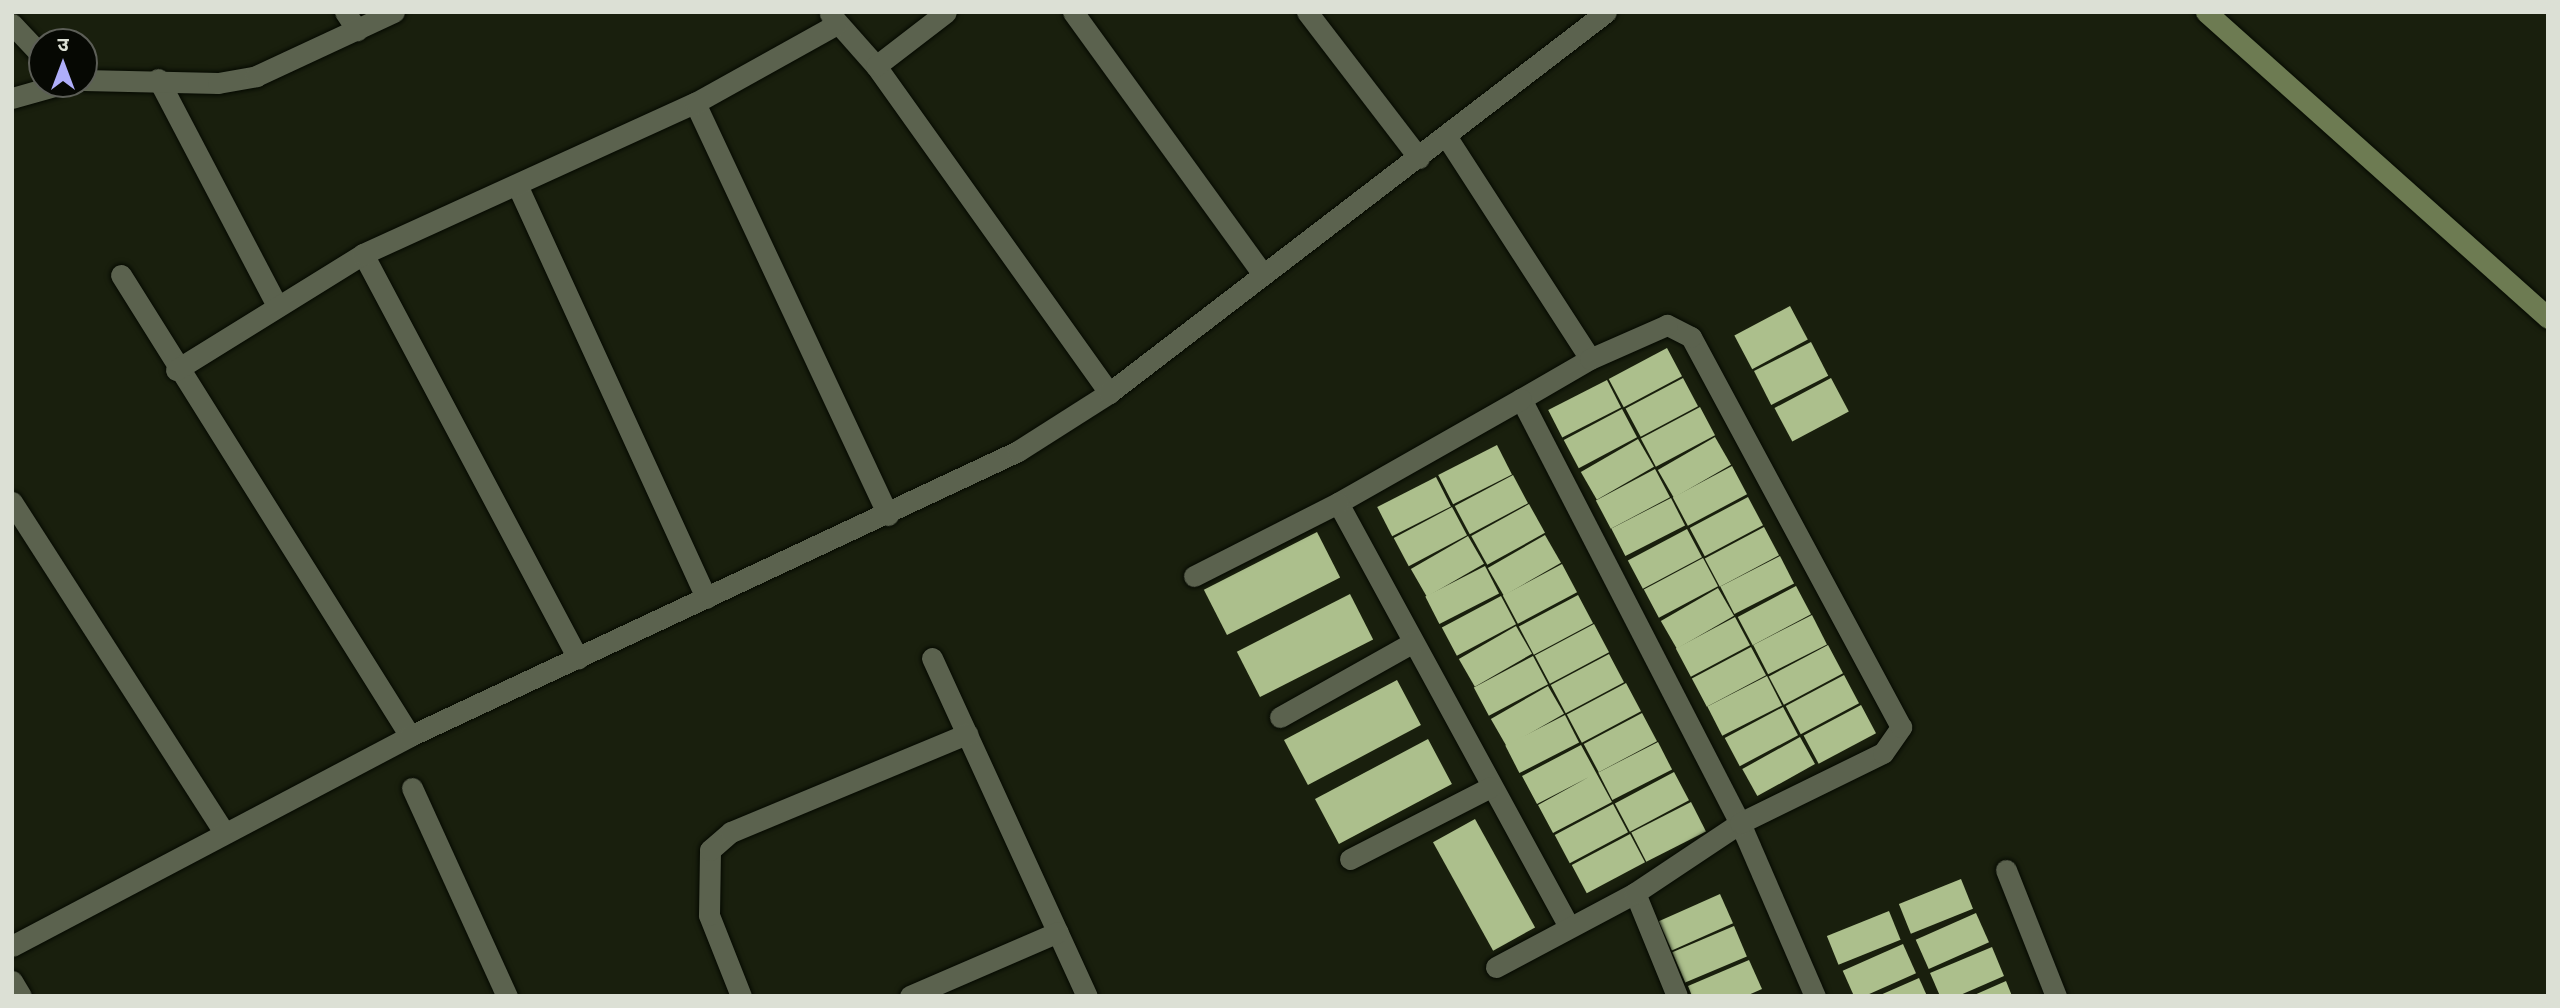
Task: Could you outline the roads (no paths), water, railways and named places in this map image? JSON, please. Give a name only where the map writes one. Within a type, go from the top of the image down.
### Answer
[{"type":"main road","points":[[2206,12],[2548,318]]},
{"type":"street","points":[[345,12],[357,30]]},
{"type":"street","points":[[98,80],[158,79],[218,83],[256,76],[394,12]]},
{"type":"street","points":[[876,66],[946,12]]},
{"type":"street","points":[[1073,12],[1263,274]]},
{"type":"street","points":[[1307,12],[1419,158]]},
{"type":"street","points":[[12,946],[223,831],[410,736],[888,515],[1018,451],[1109,393],[1419,158],[1594,16]]},
{"type":"street","points":[[176,370],[363,254],[517,187],[695,103],[833,18],[876,66],[1109,393]]},
{"type":"street","points":[[12,24],[28,41]]},
{"type":"street","points":[[158,79],[277,306]]},
{"type":"street","points":[[695,103],[888,515]]},
{"type":"street","points":[[1446,136],[1590,359]]},
{"type":"street","points":[[517,187],[706,598]]},
{"type":"street","points":[[363,254],[578,658]]},
{"type":"street","points":[[121,275],[176,370],[410,736]]},
{"type":"street","points":[[1194,576],[1338,503],[1590,359],[1667,325],[1691,337],[1902,727],[1883,753],[1740,823],[1635,893],[1496,967]]},
{"type":"street","points":[[1521,399],[1740,823],[1815,996]]},
{"type":"street","points":[[12,502],[223,831]]},
{"type":"street","points":[[1338,503],[1569,927]]},
{"type":"street","points":[[1280,717],[1412,643]]},
{"type":"street","points":[[932,658],[1087,996]]},
{"type":"street","points":[[741,996],[709,915],[710,850],[731,832],[967,734]]},
{"type":"street","points":[[1350,859],[1491,787]]},
{"type":"street","points":[[412,788],[507,996]]},
{"type":"street","points":[[2006,870],[2056,996]]},
{"type":"street","points":[[1635,893],[1677,996]]},
{"type":"street","points":[[910,996],[1058,932]]},
{"type":"street","points":[[12,981],[21,996]]}]
